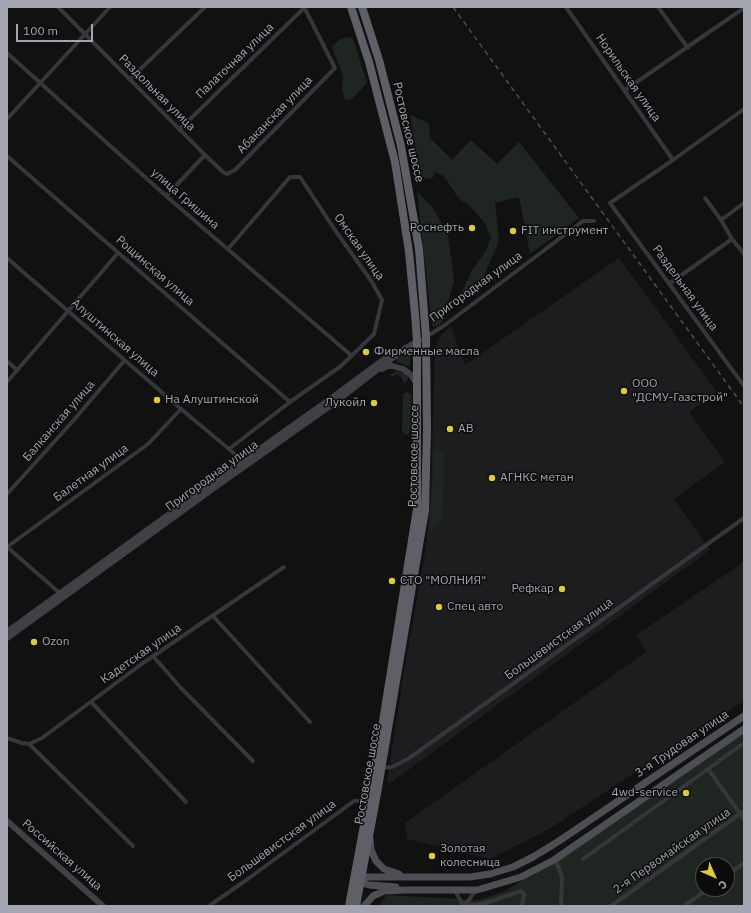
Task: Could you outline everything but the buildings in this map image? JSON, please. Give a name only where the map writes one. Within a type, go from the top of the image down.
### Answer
[{"type":"highway","name":"Ростовское шоссе","points":[[352,7],[370,62],[395,162],[409,252],[416,314],[417,509],[389,687],[369,834],[356,906]]},
{"type":"highway","name":"Ростовское шоссе","points":[[349,906],[369,800],[378,767],[425,510],[428,334],[419,249],[407,175],[379,60],[362,7]]},
{"type":"main road","name":"3-я Трудовая улица","points":[[360,882],[368,877],[470,877],[490,874],[513,867],[533,858],[744,716]]},
{"type":"main road","name":"3-я Трудовая улица","points":[[446,891],[477,890],[521,877],[554,860],[744,729]]},
{"type":"main road","points":[[369,834],[373,856],[379,865],[394,873],[415,877]]},
{"type":"main road","points":[[356,869],[360,882]]},
{"type":"main road","points":[[360,882],[373,885],[446,891]]},
{"type":"main road","points":[[352,892],[360,882]]},
{"type":"main road","points":[[364,906],[373,896],[384,891],[446,891]]},
{"type":"street","name":"Раздольная улица","points":[[58,7],[205,155],[227,174]]},
{"type":"street","points":[[7,120],[110,7]]},
{"type":"street","points":[[130,79],[205,7]]},
{"type":"street","name":"Абаканская улица","points":[[227,174],[235,170],[335,68],[305,7]]},
{"type":"street","name":"Палаточная улица","points":[[180,129],[305,7]]},
{"type":"street","name":"Норильская улица","points":[[566,7],[673,160]]},
{"type":"street","points":[[658,7],[688,48]]},
{"type":"street","points":[[625,90],[744,8]]},
{"type":"street","name":"улица Гришина","points":[[7,53],[166,196],[352,356]]},
{"type":"street","points":[[673,160],[744,109]]},
{"type":"street","points":[[166,196],[205,155]]},
{"type":"street","name":"Рощинская улица","points":[[7,156],[290,402]]},
{"type":"street","name":"Раздельная улица","points":[[673,160],[610,203],[744,386]]},
{"type":"street","name":"Омская улица","points":[[228,249],[290,177],[300,177],[372,282],[382,300],[374,334]]},
{"type":"street","points":[[705,198],[721,220],[732,239],[744,254]]},
{"type":"street","points":[[721,220],[744,203]]},
{"type":"street","name":"Пригородная улица","points":[[7,638],[62,595],[416,338],[428,334],[445,325],[583,222],[594,221]]},
{"type":"street","points":[[670,284],[732,239]]},
{"type":"street","points":[[7,382],[118,253]]},
{"type":"street","name":"Алуштинская улица","points":[[7,258],[229,449],[243,463]]},
{"type":"street","name":"Пригородная улица","points":[[229,449],[290,402],[341,366],[374,334]]},
{"type":"street","name":"Пригородная улица","points":[[243,463],[337,401],[416,338]]},
{"type":"street","name":"Балканская улица","points":[[7,494],[73,421],[124,360]]},
{"type":"street","points":[[7,361],[17,370]]},
{"type":"street","points":[[370,375],[387,366],[393,366],[406,370],[416,383]]},
{"type":"street","name":"Балетная улица","points":[[7,547],[148,444],[181,409]]},
{"type":"street","name":"Большевистская улица","points":[[378,767],[392,767],[408,759],[744,518]]},
{"type":"street","points":[[7,547],[62,595]]},
{"type":"street","name":"Кадетская улица","points":[[29,744],[42,738],[153,656],[284,567]]},
{"type":"street","name":"Пригородная улица","points":[[7,632],[62,595]]},
{"type":"street","points":[[213,616],[310,722]]},
{"type":"street","points":[[153,656],[181,688],[252,761]]},
{"type":"street","points":[[91,702],[186,802]]},
{"type":"street","points":[[7,738],[29,744],[133,846]]},
{"type":"street","points":[[583,859],[744,743]]},
{"type":"street","points":[[708,769],[742,813],[744,819]]},
{"type":"street","name":"Большевистская улица","points":[[209,906],[354,801],[369,800]]},
{"type":"street","name":"2-я Первомайская улица","points":[[611,906],[742,813]]},
{"type":"street","name":"Российская улица","points":[[7,821],[103,906]]},
{"type":"street","name":"Российская улица","points":[[7,826],[98,906]]},
{"type":"street","points":[[554,860],[559,868],[562,878],[561,906]]},
{"type":"street","points":[[735,869],[744,863]]},
{"type":"street","points":[[466,904],[477,890]]},
{"type":"street","points":[[455,891],[461,902],[466,904],[486,904],[521,891],[524,894],[522,906]]},
{"type":"street","points":[[684,906],[697,897]]},
{"type":"shaded area","points":[[349,37],[353,38],[367,83],[352,99],[345,100],[342,90],[343,76],[332,47],[340,39]]},
{"type":"shaded area","points":[[410,115],[429,123],[430,138],[452,160],[471,140],[497,164],[519,142],[579,218],[530,254],[519,197],[495,203],[499,241],[475,296],[464,299],[462,291],[471,272],[485,252],[491,238],[484,222],[469,205],[459,199],[444,176],[435,172],[432,179],[423,178],[419,170]]},
{"type":"shaded area","points":[[417,191],[433,208],[448,235],[454,280],[445,315],[440,325],[434,327],[432,325]]},
{"type":"shaded area","points":[[619,258],[717,392],[689,412],[725,462],[674,499],[710,550],[389,784],[387,781],[405,665],[426,547],[431,488],[435,350],[440,336],[451,326],[465,365]]},
{"type":"shaded area","points":[[406,351],[411,353],[410,366],[397,362],[396,360]]},
{"type":"shaded area","points":[[397,371],[408,375],[408,379],[404,384],[401,377],[397,374],[392,377],[390,375]]},
{"type":"shaded area","points":[[407,392],[411,396],[411,431],[407,435],[402,431],[403,394]]},
{"type":"shaded area","points":[[438,448],[445,455],[442,521],[430,530],[434,451]]},
{"type":"shaded area","points":[[744,562],[744,701],[549,829],[490,859],[407,839],[405,823],[646,652],[636,635]]},
{"type":"shaded area","points":[[744,729],[744,906],[380,906],[386,895],[478,900],[504,892],[554,860]]},
{"type":"railway","points":[[453,7],[744,407]]},
{"type":"place","name":"Роснефть","points":[[472,228]]},
{"type":"place","name":"FIT инструмент","points":[[513,231]]},
{"type":"place","name":"Фирменные масла","points":[[366,352]]},
{"type":"place","name":"ООО \"ДСМУ-Газстрой\"","points":[[624,391]]},
{"type":"place","name":"На Алуштинской","points":[[157,400]]},
{"type":"place","name":"Лукойл","points":[[374,403]]},
{"type":"place","name":"АВ","points":[[450,429]]},
{"type":"place","name":"АГНКС метан","points":[[492,478]]},
{"type":"place","name":"СТО \"МОЛНИЯ\"","points":[[392,581]]},
{"type":"place","name":"Рефкар","points":[[562,589]]},
{"type":"place","name":"Спец авто","points":[[439,607]]},
{"type":"place","name":"Ozon","points":[[34,642]]},
{"type":"place","name":"4wd-service","points":[[686,793]]},
{"type":"place","name":"Золотая колесница","points":[[432,856]]}]
